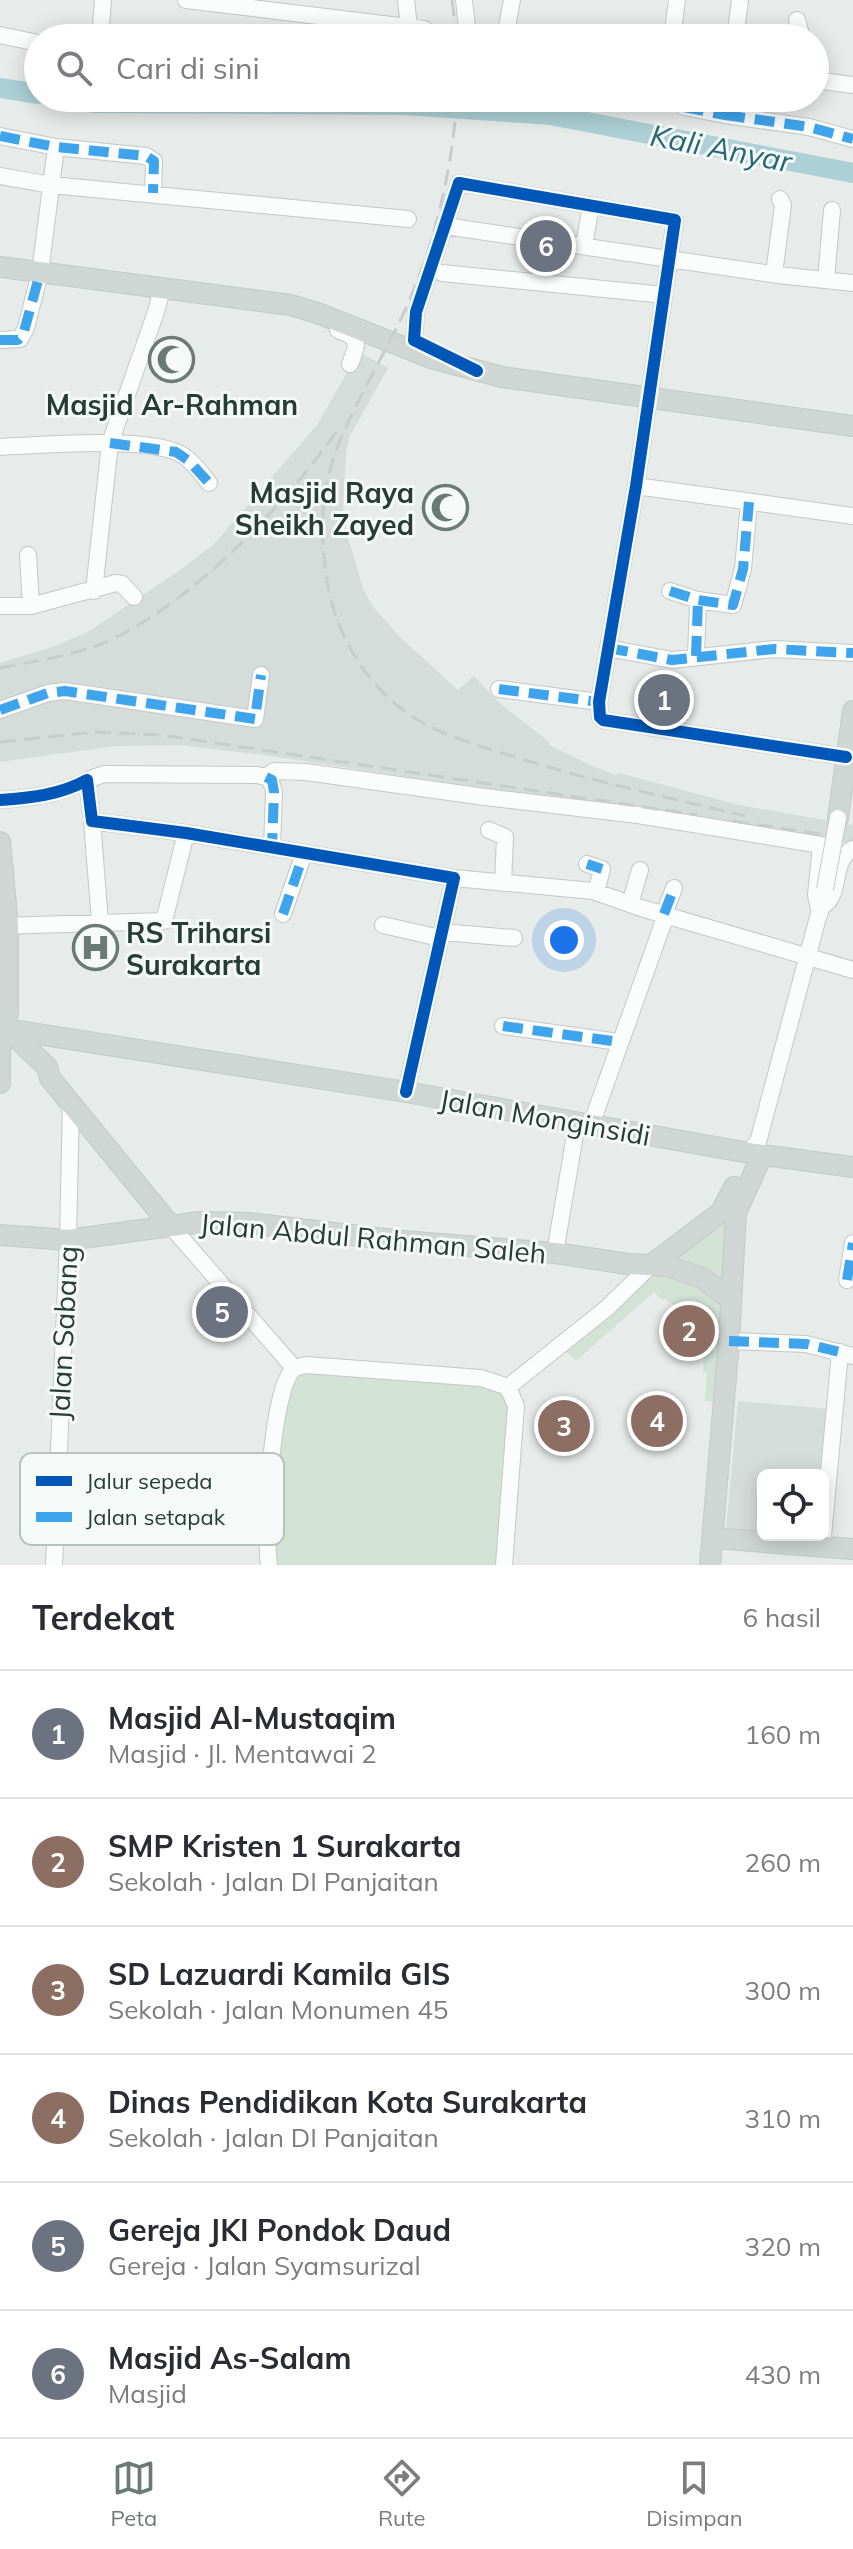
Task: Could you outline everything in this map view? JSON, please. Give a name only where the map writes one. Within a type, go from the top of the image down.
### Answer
[{"type":"main road","points":[[0,267],[291,305],[431,358],[477,371],[853,426]]},
{"type":"main road","points":[[845,812],[843,781],[853,711]]},
{"type":"main road","points":[[0,842],[4,926],[0,1083]]},
{"type":"main road","points":[[2,1035],[47,1067],[50,1078],[170,1225]]},
{"type":"main road","name":"Jalan Monginsidi","points":[[2,1035],[406,1092],[853,1167]]},
{"type":"main road","points":[[710,1565],[729,1341],[731,1210],[756,1150]]},
{"type":"main road","points":[[651,1265],[731,1210]]},
{"type":"main road","name":"Jalan Abdul Rahman Saleh","points":[[0,1235],[68,1240],[170,1225],[249,1223],[651,1265],[686,1271],[717,1287],[730,1299]]},
{"type":"main road","points":[[713,1538],[853,1549]]},
{"type":"street","points":[[101,24],[103,0]]},
{"type":"street","points":[[186,0],[384,24]]},
{"type":"street","points":[[406,0],[415,24]]},
{"type":"street","points":[[464,0],[469,24]]},
{"type":"street","points":[[508,24],[512,0]]},
{"type":"street","points":[[674,24],[677,0]]},
{"type":"street","points":[[737,24],[740,0]]},
{"type":"street","points":[[797,20],[798,24]]},
{"type":"street","points":[[0,35],[24,40]]},
{"type":"street","points":[[829,82],[853,85]]},
{"type":"street","points":[[746,112],[853,139]]},
{"type":"street","points":[[0,136],[56,147],[146,156],[154,161],[153,193]]},
{"type":"street","points":[[0,340],[18,340],[23,335],[40,273],[56,147]]},
{"type":"street","points":[[0,176],[51,185],[408,219]]},
{"type":"street","points":[[477,371],[414,340],[416,312],[459,183],[675,220],[636,486],[599,702],[600,717],[603,720],[846,757]]},
{"type":"street","points":[[774,274],[783,205],[780,199]]},
{"type":"street","points":[[584,246],[591,205]]},
{"type":"street","points":[[826,280],[832,210]]},
{"type":"street","points":[[445,226],[853,283]]},
{"type":"street","points":[[442,273],[664,295]]},
{"type":"street","points":[[94,591],[110,443],[162,288]]},
{"type":"street","points":[[291,305],[303,316],[352,336],[357,346],[350,364]]},
{"type":"street","points":[[0,447],[110,443],[176,452],[209,483]]},
{"type":"street","points":[[636,486],[853,516]]},
{"type":"street","points":[[670,591],[698,600],[733,605],[743,569],[749,502]]},
{"type":"street","points":[[28,555],[31,606]]},
{"type":"street","points":[[0,606],[31,606],[119,583],[134,597]]},
{"type":"street","points":[[696,656],[698,600]]},
{"type":"street","points":[[608,648],[672,660],[785,649],[853,653]]},
{"type":"street","points":[[0,710],[48,693],[65,691],[255,719],[261,675]]},
{"type":"street","points":[[499,689],[599,702]]},
{"type":"street","points":[[266,777],[274,771],[306,772],[638,815],[821,845],[816,895],[820,910]]},
{"type":"street","points":[[0,800],[46,795],[104,774],[266,777],[272,780],[274,792],[272,847]]},
{"type":"street","points":[[87,780],[100,922]]},
{"type":"street","points":[[756,1150],[845,812]]},
{"type":"street","points":[[92,821],[186,833],[454,878],[571,887],[853,970]]},
{"type":"street","points":[[489,830],[505,837],[503,883]]},
{"type":"street","points":[[4,926],[164,921],[186,833]]},
{"type":"street","points":[[820,910],[832,897],[840,860],[853,849]]},
{"type":"street","points":[[283,914],[304,853]]},
{"type":"street","points":[[587,864],[602,869],[596,892]]},
{"type":"street","points":[[630,904],[640,870]]},
{"type":"street","points":[[406,1092],[454,878]]},
{"type":"street","points":[[555,1253],[584,1124],[619,1042],[674,888]]},
{"type":"street","points":[[383,925],[441,935],[514,938]]},
{"type":"street","points":[[503,1026],[619,1042]]},
{"type":"street","name":"Jalan Sabang","points":[[59,1453],[71,1102]]},
{"type":"street","points":[[170,1225],[294,1368]]},
{"type":"street","points":[[849,1277],[853,1243]]},
{"type":"street","points":[[508,1387],[607,1308],[651,1265]]},
{"type":"street","points":[[729,1341],[806,1344],[847,1354],[822,1547]]},
{"type":"street","points":[[274,1453],[278,1408],[285,1383],[294,1368],[306,1365],[481,1378],[508,1387],[516,1406],[504,1565]]},
{"type":"street","name":"Jalan Sabang","points":[[54,1565],[55,1545]]},
{"type":"street","points":[[266,1545],[269,1565]]},
{"type":"shaded area","points":[[359,352],[388,368],[350,436],[343,506],[346,530],[363,589],[374,608],[402,639],[458,690],[474,676],[497,701],[549,745],[592,766],[616,775],[619,773],[739,805],[853,825],[853,844],[180,745],[115,746],[0,762],[0,663],[88,632],[214,544],[317,425]]},
{"type":"shaded area","points":[[738,1401],[830,1409],[824,1469],[757,1469],[757,1534],[726,1531]]},
{"type":"green space","points":[[730,1208],[728,1294],[666,1264]]},
{"type":"green space","points":[[652,1269],[677,1273],[727,1302],[721,1402],[705,1401],[706,1320],[693,1318],[654,1292],[576,1361],[562,1348]]},
{"type":"green space","points":[[301,1371],[487,1384],[507,1396],[510,1407],[496,1565],[274,1565],[270,1545],[284,1545],[284,1453],[280,1453],[287,1385]]},
{"type":"waterway","name":"Kali Anyar","points":[[0,88],[24,92]]},
{"type":"waterway","name":"Kali Anyar","points":[[507,112],[550,115],[853,173]]},
{"type":"railway","points":[[452,0],[455,24]]},
{"type":"railway","points":[[456,112],[445,185],[421,271],[398,325],[341,438],[326,488],[324,557],[330,595],[344,635],[353,654],[378,688],[410,715],[432,728],[565,772],[745,816]]},
{"type":"railway","points":[[0,668],[61,656],[105,643],[180,597],[266,518],[337,431]]},
{"type":"railway","points":[[0,742],[95,732],[162,735],[697,815]]},
{"type":"railway","points":[[733,821],[853,839]]},
{"type":"marked path","points":[[710,112],[725,115],[725,112]]},
{"type":"marked path","points":[[725,115],[809,127],[853,139]]},
{"type":"marked path","points":[[0,136],[56,147],[146,156],[154,161],[153,193]]},
{"type":"marked path","points":[[0,340],[18,340],[23,335],[40,273]]},
{"type":"marked path","points":[[110,443],[176,452],[209,483]]},
{"type":"marked path","points":[[670,591],[698,600],[733,605],[743,569],[749,502]]},
{"type":"marked path","points":[[696,656],[698,600]]},
{"type":"marked path","points":[[608,648],[672,660],[774,649],[853,653]]},
{"type":"marked path","points":[[0,710],[48,693],[65,691],[255,719],[261,675]]},
{"type":"marked path","points":[[499,689],[599,702]]},
{"type":"marked path","points":[[266,777],[272,780],[274,792],[272,847]]},
{"type":"marked path","points":[[283,914],[304,853]]},
{"type":"marked path","points":[[587,864],[602,869]]},
{"type":"marked path","points":[[664,914],[674,888]]},
{"type":"marked path","points":[[503,1026],[619,1042]]},
{"type":"marked path","points":[[847,1280],[853,1243]]},
{"type":"marked path","points":[[729,1341],[806,1344],[840,1352]]},
{"type":"cycle path","points":[[477,371],[414,340],[416,312],[459,183],[675,220],[636,486],[599,702],[600,717],[603,720],[846,757]]},
{"type":"cycle path","points":[[0,800],[56,792],[87,780],[92,821],[186,833],[454,878],[406,1092]]},
{"type":"place","name":"Masjid As-Salam","points":[[546,246]]},
{"type":"place","name":"Masjid Ar-Rahman","points":[[172,360]]},
{"type":"place","name":"Masjid Raya Sheikh Zayed","points":[[445,508]]},
{"type":"place","name":"Masjid Al-Mustaqim","points":[[664,700]]},
{"type":"place","name":"RS Triharsi Surakarta","points":[[95,948]]},
{"type":"place","name":"Gereja JKI Pondok Daud","points":[[222,1312]]},
{"type":"place","name":"SMP Kristen 1 Surakarta","points":[[689,1331]]},
{"type":"place","name":"Dinas Pendidikan Kota Surakarta","points":[[657,1421]]},
{"type":"place","name":"SD Lazuardi Kamila GIS","points":[[564,1426]]}]
